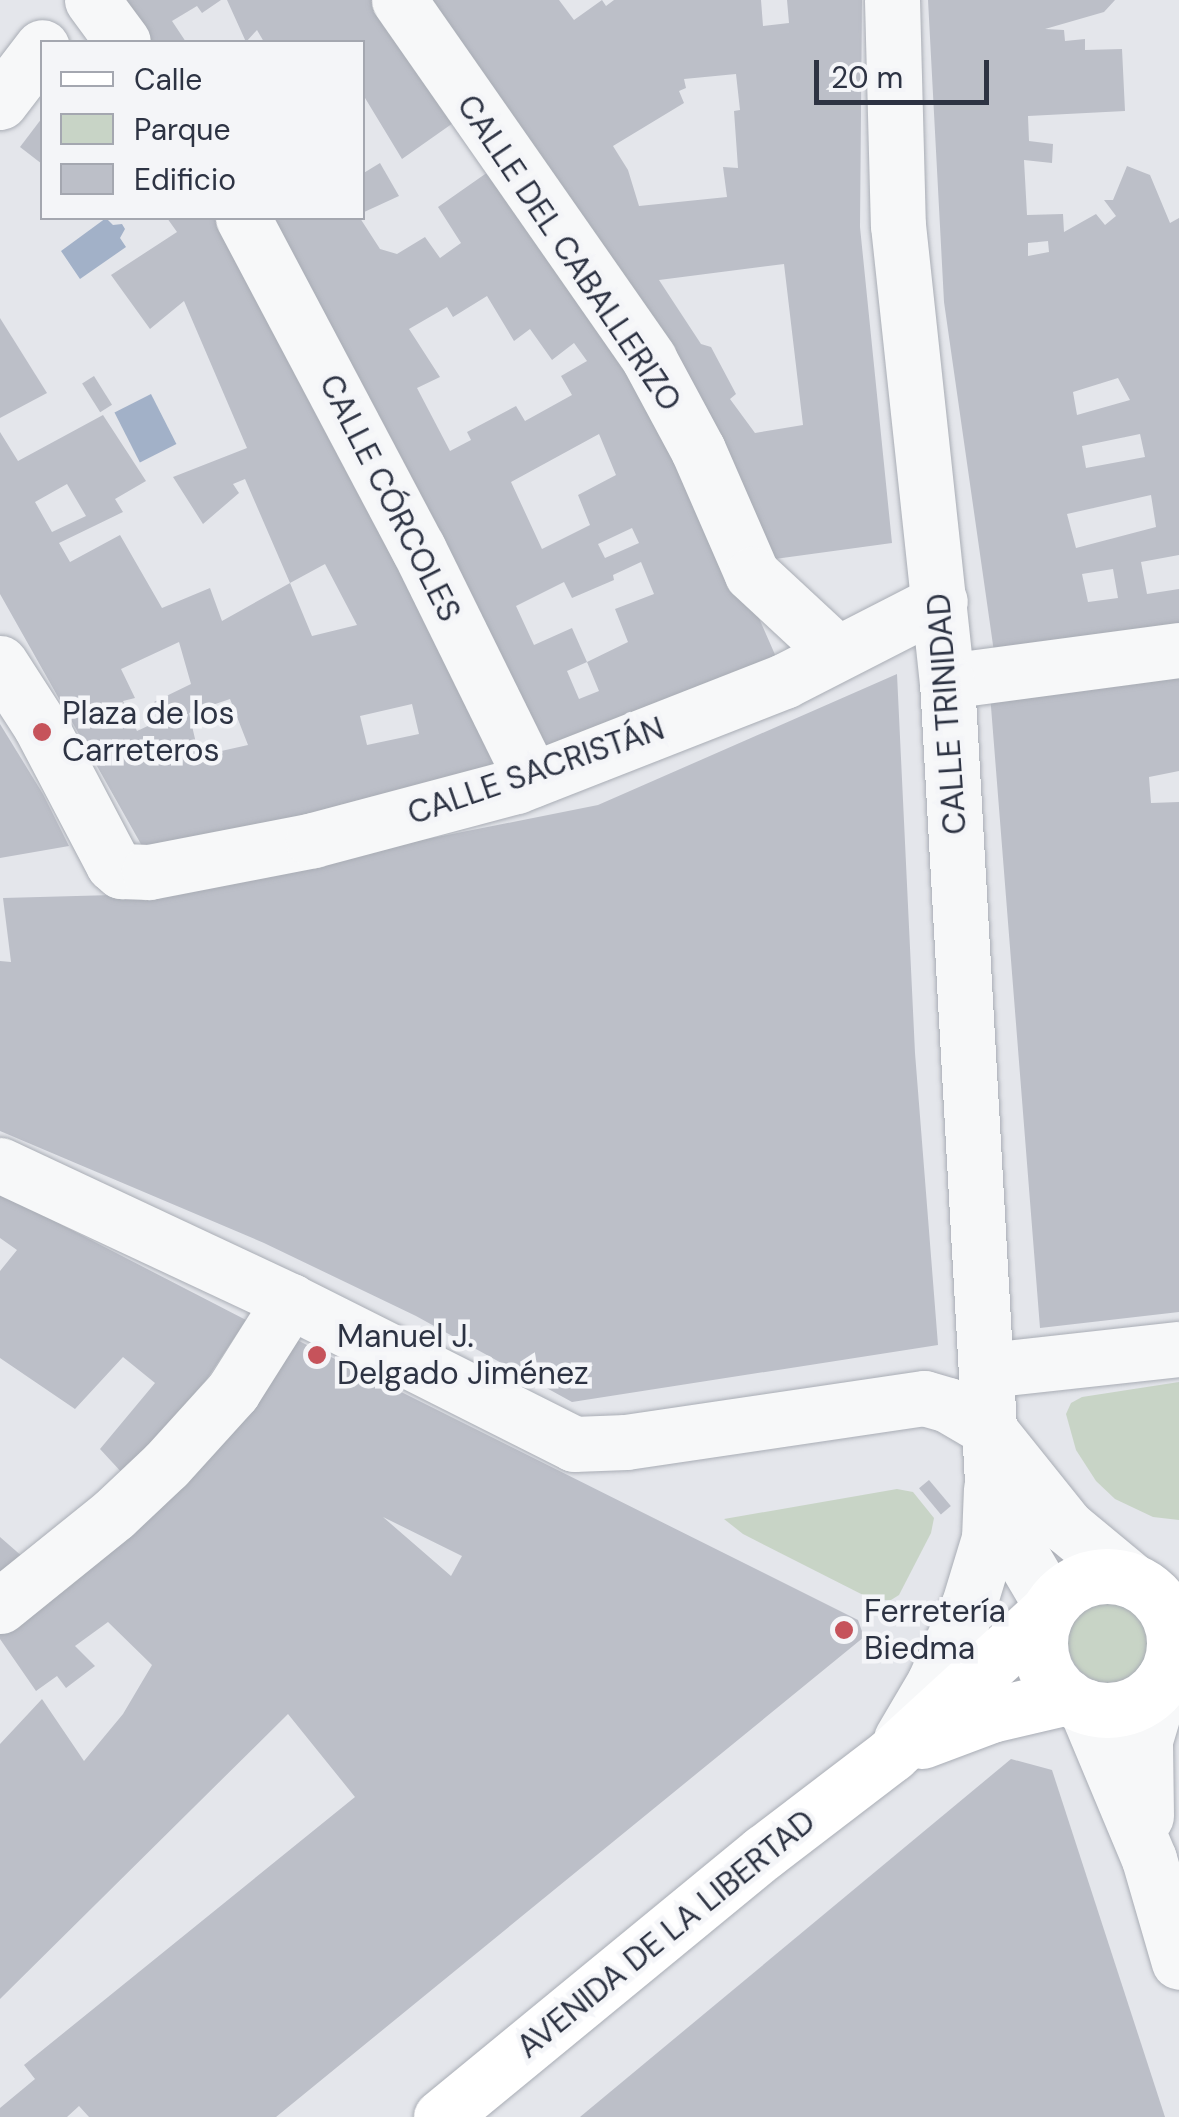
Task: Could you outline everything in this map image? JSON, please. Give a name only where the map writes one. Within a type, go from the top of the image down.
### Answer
[{"type":"main road","points":[[1089,1578],[1150,1584],[1171,1622],[1174,1651],[1170,1674],[1128,1706],[1107,1710],[1076,1701],[1053,1684],[1042,1663],[1040,1636],[1048,1609],[1067,1588],[1089,1578]]},
{"type":"main road","name":"AVENIDA DE LA LIBERTAD","points":[[441,2117],[764,1852],[892,1754],[1048,1609]]},
{"type":"main road","name":"AVENIDA DE LA LIBERTAD","points":[[892,1754],[954,1727],[1076,1701]]},
{"type":"street","points":[[48,40],[76,0]]},
{"type":"street","points":[[92,0],[122,40]]},
{"type":"street","name":"CALLE DEL CABALLERIZO","points":[[399,0],[649,360],[698,450],[752,574],[835,651]]},
{"type":"street","name":"CALLE TRINIDAD","points":[[892,0],[898,225],[947,681],[990,1455],[1015,1544],[1048,1609]]},
{"type":"street","points":[[0,102],[40,50]]},
{"type":"street","name":"CALLE CÓRCOLES","points":[[245,220],[418,548],[532,780]]},
{"type":"street","name":"CALLE SACRISTÁN","points":[[0,662],[40,725],[113,864],[121,870],[148,872],[313,840],[532,780],[784,681],[835,651],[940,601]]},
{"type":"street","points":[[947,681],[1179,650]]},
{"type":"street","points":[[0,1165],[290,1301],[574,1444],[626,1442],[924,1398],[948,1405],[990,1455],[1057,1516],[1150,1584]]},
{"type":"street","points":[[0,1606],[114,1514],[166,1465],[233,1391],[290,1301]]},
{"type":"street","points":[[988,1370],[1179,1349]]},
{"type":"street","name":"AVENIDA DE LA LIBERTAD","points":[[892,1754],[934,1683],[969,1604],[989,1538],[990,1455]]},
{"type":"street","points":[[1150,1859],[1143,1761],[1150,1718],[1170,1674]]},
{"type":"street","points":[[1076,1701],[1150,1859],[1179,1962]]},
{"type":"green space","points":[[1179,1382],[1179,1520],[1153,1517],[1115,1499],[1096,1481],[1076,1450],[1066,1414],[1071,1403],[1082,1397]]},
{"type":"green space","points":[[897,1489],[913,1492],[934,1518],[931,1533],[899,1595],[891,1600],[873,1600],[743,1534],[724,1519]]},
{"type":"green space","points":[[1109,1601],[1125,1604],[1138,1613],[1147,1626],[1147,1658],[1138,1671],[1125,1680],[1109,1683],[1093,1680],[1080,1671],[1071,1658],[1068,1642],[1071,1626],[1080,1613],[1093,1604]]},
{"type":"water","points":[[103,220],[122,224],[125,229],[120,238],[126,247],[80,279],[61,251]]},
{"type":"water","points":[[151,394],[176,444],[140,463],[114,413]]},
{"type":"building","points":[[114,0],[221,0],[202,13],[197,6],[172,21],[185,40],[141,40]]},
{"type":"building","points":[[227,0],[386,0],[463,116],[402,159],[365,98],[365,40],[263,40],[257,30],[245,40]]},
{"type":"building","points":[[412,0],[559,0],[574,20],[602,0],[606,6],[614,0],[761,0],[763,26],[789,23],[787,0],[862,0],[860,227],[892,543],[761,561]],"holes":[[[736,74],[740,110],[734,111],[738,168],[723,167],[727,197],[639,206],[628,170],[613,146],[684,103],[679,91],[686,88],[684,79]],[[784,264],[803,425],[755,433],[730,399],[736,394],[711,347],[701,344],[659,280]]]},
{"type":"building","points":[[928,0],[1115,0],[1104,12],[1045,29],[1064,30],[1065,41],[1085,39],[1085,50],[1122,49],[1125,111],[1028,116],[1029,141],[1053,144],[1052,163],[1024,160],[1027,215],[1063,214],[1064,232],[1096,214],[1105,225],[1116,216],[1104,200],[1113,200],[1127,166],[1150,175],[1170,223],[1179,218],[1179,555],[1141,562],[1147,594],[1179,589],[1179,629],[994,652],[944,302]],"holes":[[[1048,241],[1049,252],[1028,256],[1028,243]],[[1118,378],[1130,400],[1077,415],[1073,392]],[[1140,434],[1145,457],[1086,468],[1082,446]],[[1151,495],[1156,527],[1076,548],[1067,514]],[[1113,569],[1118,598],[1088,602],[1082,574]]]},
{"type":"building","points":[[40,121],[40,162],[20,147]]},
{"type":"building","points":[[380,163],[399,196],[365,212],[365,172]]},
{"type":"building","points":[[498,165],[587,289],[748,593],[780,666],[545,759],[258,220],[361,220],[380,249],[397,254],[425,237],[440,258],[461,243],[438,207]],"holes":[[[487,296],[514,341],[530,329],[552,360],[574,343],[587,361],[561,376],[572,395],[525,421],[516,406],[467,432],[471,440],[450,451],[417,388],[440,377],[409,329],[447,307],[453,317]],[[599,434],[616,475],[578,495],[590,525],[542,549],[511,482]],[[632,528],[639,543],[605,558],[598,544]],[[641,562],[654,594],[615,609],[628,642],[587,662],[572,628],[534,645],[516,606],[564,582],[572,598],[614,580],[613,575]],[[587,662],[599,691],[579,699],[567,671]]]},
{"type":"building","points":[[168,220],[233,220],[507,772],[146,853],[0,594],[0,432],[18,461],[103,415],[146,481],[115,499],[123,512],[59,543],[70,562],[120,535],[162,608],[210,588],[222,621],[290,583],[245,479],[233,484],[239,493],[203,524],[173,477],[247,448],[184,301],[150,329],[111,275],[177,232]],"holes":[[[67,484],[86,516],[52,532],[35,502]],[[325,564],[357,625],[312,636],[290,583]],[[179,642],[191,684],[154,702],[163,719],[137,731],[123,701],[135,698],[121,669]],[[230,699],[248,745],[199,756],[189,713]],[[412,704],[419,734],[367,745],[360,716]]]},
{"type":"building","points":[[0,318],[47,393],[0,418]]},
{"type":"building","points":[[94,376],[112,405],[100,412],[82,383]]},
{"type":"building","points":[[1179,670],[1179,771],[1149,777],[1151,803],[1179,802],[1179,1312],[1040,1328],[990,694]]},
{"type":"building","points":[[897,674],[915,1053],[938,1345],[572,1402],[416,1316],[264,1243],[0,1131],[0,961],[11,962],[3,898],[150,894],[598,805]]},
{"type":"building","points":[[0,724],[43,794],[69,846],[0,858]]},
{"type":"building","points":[[0,1193],[246,1320],[207,1379],[124,1475],[100,1449],[155,1383],[123,1357],[75,1409],[0,1358],[0,1271],[17,1250],[0,1238]]},
{"type":"building","points":[[293,1338],[858,1620],[864,1637],[276,2117],[89,2117],[79,2106],[67,2117],[0,2117],[0,2108],[35,2079],[24,2065],[355,1797],[288,1714],[0,1999],[0,1744],[42,1699],[84,1761],[123,1714],[152,1665],[108,1622],[75,1646],[95,1666],[66,1688],[57,1676],[36,1691],[0,1639],[0,1630]],"holes":[[[383,1517],[462,1556],[451,1576]]]},
{"type":"building","points":[[929,1480],[951,1506],[941,1514],[919,1488]]},
{"type":"building","points":[[0,1537],[24,1558],[0,1576]]},
{"type":"building","points":[[1011,1759],[1052,1770],[1165,2117],[580,2117]]},
{"type":"place","name":"Plaza de los Carreteros","points":[[42,732]]},
{"type":"place","name":"Manuel J. Delgado Jiménez","points":[[317,1355]]},
{"type":"place","name":"Ferretería Biedma","points":[[844,1630]]}]
